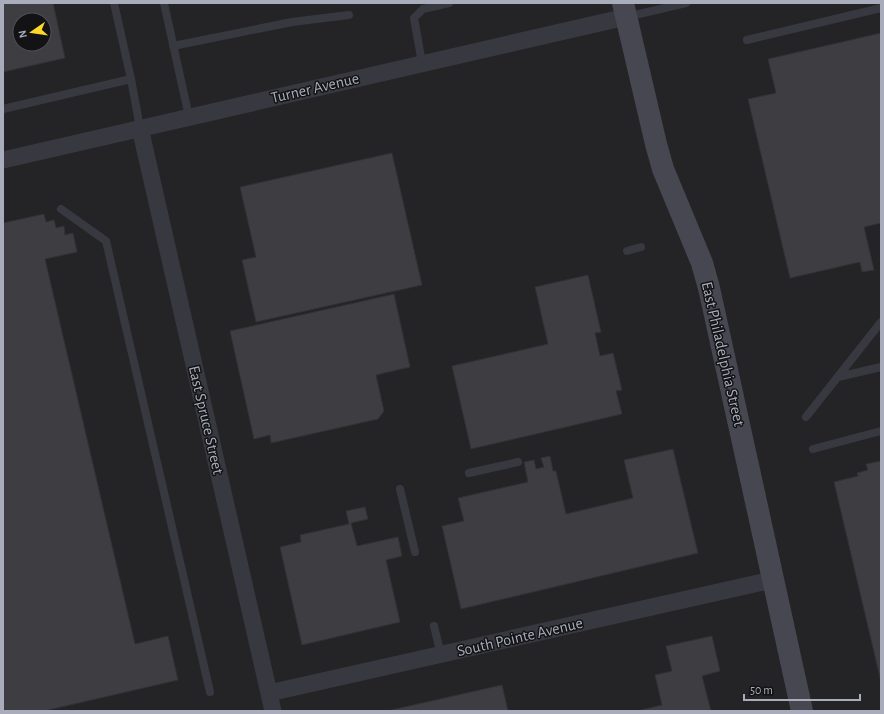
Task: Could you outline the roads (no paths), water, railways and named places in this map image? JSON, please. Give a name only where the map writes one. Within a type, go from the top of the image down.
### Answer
[{"type":"street","name":"Turner Avenue","points":[[3,160],[422,63],[625,10]]},
{"type":"street","name":"East Philadelphia Street","points":[[625,10],[659,156],[694,243],[709,288],[802,711]]},
{"type":"street","name":"East Spruce Street","points":[[140,128],[273,711]]},
{"type":"street","name":"South Pointe Avenue","points":[[268,694],[772,580]]},
{"type":"lane","points":[[114,3],[140,128]]},
{"type":"lane","points":[[164,3],[189,117]]},
{"type":"lane","points":[[422,63],[414,18],[423,10],[449,3]]},
{"type":"lane","points":[[625,10],[686,3]]},
{"type":"lane","points":[[747,40],[881,8]]},
{"type":"lane","points":[[173,46],[292,22],[349,15]]},
{"type":"lane","points":[[3,109],[131,79]]},
{"type":"lane","points":[[61,209],[106,241],[210,692]]},
{"type":"lane","points":[[628,251],[641,247]]},
{"type":"lane","points":[[806,417],[881,322]]},
{"type":"lane","points":[[838,377],[881,367]]},
{"type":"lane","points":[[813,449],[881,431]]},
{"type":"lane","points":[[469,473],[518,462]]},
{"type":"lane","points":[[400,489],[415,552]]},
{"type":"lane","points":[[434,626],[441,654]]}]
